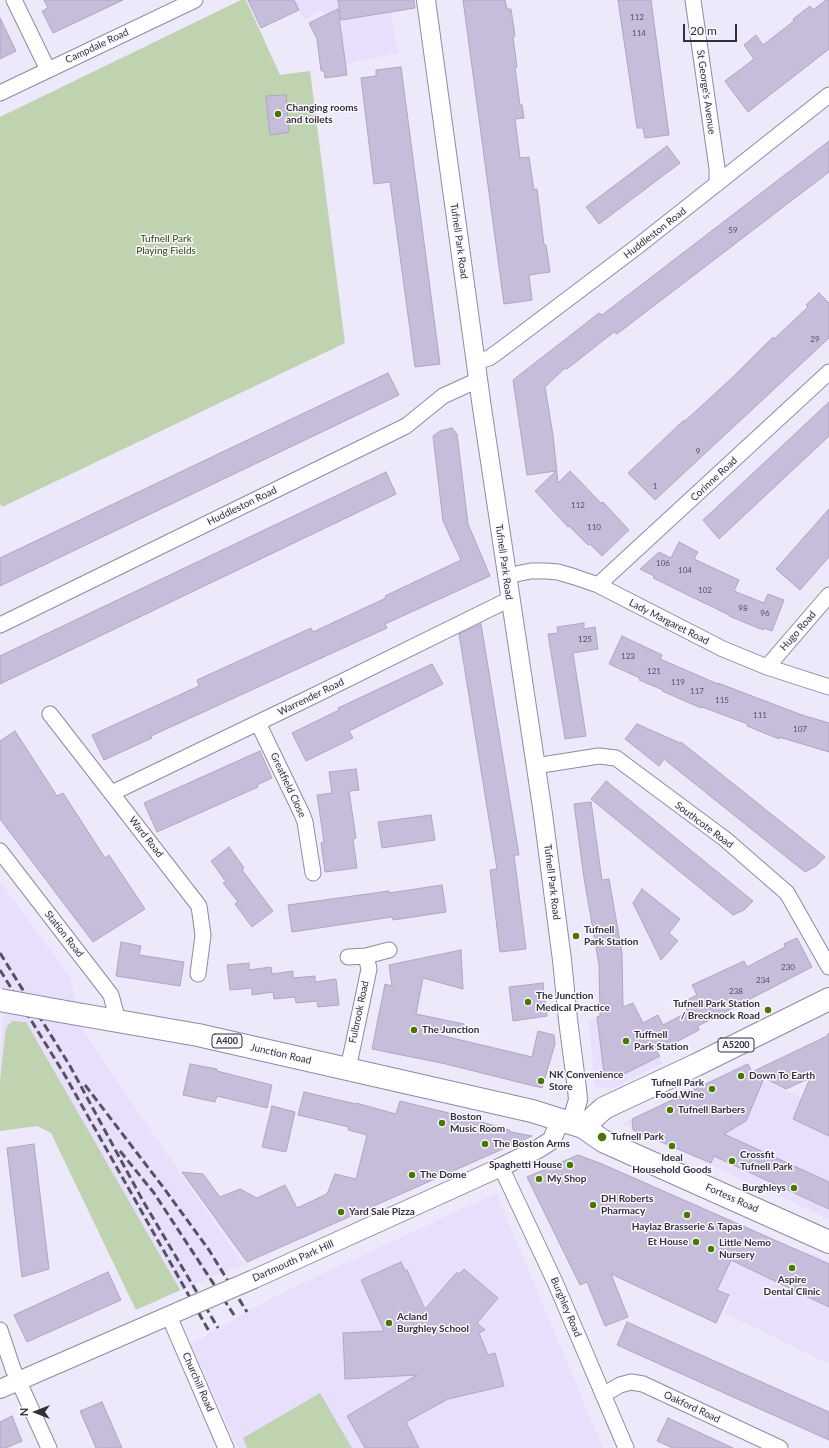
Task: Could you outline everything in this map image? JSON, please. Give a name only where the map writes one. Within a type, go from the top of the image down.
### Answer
[{"type":"main road","name":"A5200","points":[[571,1124],[696,1065],[829,999]]},
{"type":"main road","name":"Junction Road","points":[[0,1000],[187,1033],[519,1108],[571,1124]]},
{"type":"main road","name":"Fortess Road","points":[[571,1124],[603,1141],[829,1242]]},
{"type":"street","points":[[14,0],[48,70]]},
{"type":"street","name":"Campdale Road","points":[[0,93],[195,0]]},
{"type":"street","name":"Tufnell Park Road","points":[[426,0],[506,576],[544,822],[578,1100],[571,1124]]},
{"type":"street","name":"St George's Avenue","points":[[693,0],[717,168],[717,184]]},
{"type":"street","name":"Huddleston Road","points":[[476,362],[489,358],[499,351],[717,184],[829,95]]},
{"type":"street","name":"Corinne Road","points":[[598,586],[829,372]]},
{"type":"street","name":"Huddleston Road","points":[[0,625],[406,426],[443,396],[478,380]]},
{"type":"street","name":"Lady Margaret Road","points":[[506,576],[531,572],[558,572],[598,586],[723,649],[767,667],[829,687]]},
{"type":"street","name":"Hugo Road","points":[[767,667],[829,595]]},
{"type":"street","name":"Warrender Road","points":[[112,793],[510,599]]},
{"type":"street","name":"Ward Road","points":[[50,714],[199,906],[203,935],[198,974]]},
{"type":"street","name":"Greatfield Close","points":[[258,723],[305,822],[313,873]]},
{"type":"street","name":"Southcote Road","points":[[535,766],[599,756],[616,758],[725,839],[787,892],[829,967]]},
{"type":"street","name":"Station Road","points":[[0,852],[111,996],[118,1021]]},
{"type":"street","points":[[348,957],[366,956],[389,950]]},
{"type":"street","name":"Fulbrook Road","points":[[348,1069],[368,969],[366,956]]},
{"type":"street","name":"Dartmouth Park Hill","points":[[0,1389],[254,1279],[501,1167],[552,1140],[571,1124]]},
{"type":"street","name":"Burghley Road","points":[[501,1167],[556,1282],[626,1448]]},
{"type":"street","name":"Churchill Road","points":[[175,1313],[226,1448]]},
{"type":"street","points":[[0,1330],[18,1381],[49,1448]]},
{"type":"street","name":"Oakford Road","points":[[603,1395],[620,1385],[631,1382],[643,1384],[780,1448]]},
{"type":"shaded area","points":[[294,0],[389,0],[398,53],[346,64],[340,20],[332,19],[324,13],[323,10],[304,20]]},
{"type":"shaded area","points":[[0,881],[70,977],[84,1033],[243,1264],[136,1310],[51,1133],[37,1126],[0,1131],[0,1060],[4,1001],[0,985]]},
{"type":"shaded area","name":"Tuffnell Park Station","points":[[633,1003],[663,1063],[611,1089],[595,1086],[589,1021]]},
{"type":"shaded area","points":[[747,1062],[754,1076],[829,1110],[829,1219],[622,1124]]},
{"type":"shaded area","points":[[578,1155],[601,1163],[806,1253],[807,1251],[829,1261],[829,1364],[724,1313],[732,1297],[683,1274]]},
{"type":"shaded area","name":"Acland Burghley School","points":[[496,1193],[603,1448],[238,1448],[191,1344],[261,1304],[301,1284]]},
{"type":"green space","name":"Tufnell Park Playing Fields","points":[[241,0],[246,0],[280,75],[310,71],[345,343],[2,507],[0,504],[0,117]]},
{"type":"green space","points":[[13,1021],[26,1022],[180,1290],[136,1310],[51,1133],[37,1126],[0,1131],[0,1081],[5,1037],[6,1029]]},
{"type":"green space","points":[[320,1393],[352,1448],[247,1448],[243,1438]]},
{"type":"building","points":[[44,0],[123,0],[53,33],[42,11],[48,8]]},
{"type":"building","points":[[248,0],[294,0],[299,10],[261,28]]},
{"type":"building","points":[[338,0],[414,0],[415,8],[341,20]]},
{"type":"building","points":[[463,0],[505,0],[507,9],[511,9],[515,36],[513,37],[517,67],[515,67],[520,105],[522,105],[524,118],[515,119],[520,158],[529,157],[534,190],[537,189],[544,245],[546,245],[550,272],[529,275],[532,300],[504,304]]},
{"type":"building","points":[[618,0],[651,0],[669,135],[645,138],[643,128],[637,128]]},
{"type":"building","points":[[826,0],[829,0],[829,49],[748,112],[725,81],[754,59],[744,45],[756,35],[763,45],[794,21],[793,19],[810,6],[813,10]]},
{"type":"building","points":[[338,9],[347,75],[325,78],[324,71],[321,71],[317,39],[309,23]]},
{"type":"building","points":[[0,18],[16,51],[0,59]]},
{"type":"building","points":[[401,67],[440,364],[415,367],[390,182],[374,184],[361,78],[376,76],[376,70]]},
{"type":"building","name":"Changing rooms and toilets","points":[[286,95],[289,132],[270,135],[266,96]]},
{"type":"building","points":[[829,141],[829,172],[617,334],[614,332],[567,369],[565,368],[545,387],[553,435],[558,483],[570,471],[601,503],[603,502],[629,530],[602,556],[590,544],[588,545],[569,526],[568,527],[535,491],[556,471],[527,475],[513,380],[599,313],[602,315]]},
{"type":"building","points":[[667,146],[680,163],[599,224],[586,207]]},
{"type":"building","points":[[819,293],[829,303],[829,338],[655,500],[628,473],[684,420],[685,421],[733,377],[773,337],[774,339],[808,307],[806,305]]},
{"type":"building","points":[[388,373],[399,395],[0,586],[0,558]]},
{"type":"building","points":[[829,402],[829,436],[719,539],[703,520]]},
{"type":"building","points":[[452,428],[457,434],[468,524],[490,576],[385,624],[387,628],[151,736],[152,738],[104,760],[92,735],[199,686],[197,680],[311,628],[313,632],[386,598],[385,596],[461,560],[443,521],[433,436],[440,431]]},
{"type":"building","points":[[386,472],[396,494],[0,684],[0,656]]},
{"type":"building","points":[[829,509],[829,557],[800,590],[776,569]]},
{"type":"building","points":[[679,542],[698,552],[694,559],[739,580],[734,591],[764,603],[768,594],[784,600],[772,631],[764,628],[763,630],[729,616],[653,578],[654,576],[640,569],[659,552],[671,558]]},
{"type":"building","points":[[584,623],[584,629],[595,627],[598,649],[573,653],[586,736],[565,739],[548,634],[558,633],[557,627]]},
{"type":"building","points":[[481,624],[519,855],[514,855],[526,949],[500,952],[490,870],[497,869],[459,634]]},
{"type":"building","points":[[622,636],[662,655],[660,659],[718,684],[802,715],[829,723],[829,752],[779,737],[779,739],[747,726],[748,724],[702,707],[701,708],[639,680],[640,678],[609,664]]},
{"type":"building","points":[[432,664],[443,684],[349,731],[353,738],[306,761],[292,733],[339,710],[338,708]]},
{"type":"building","points":[[637,724],[680,743],[681,742],[825,857],[816,866],[805,872],[664,759],[659,766],[625,739]]},
{"type":"building","points":[[15,731],[57,796],[63,793],[105,858],[109,855],[145,909],[93,942],[0,819],[0,741]]},
{"type":"building","points":[[260,751],[272,778],[257,785],[258,787],[157,832],[144,803]]},
{"type":"building","points":[[356,769],[359,790],[349,791],[356,838],[353,839],[357,868],[325,872],[321,843],[324,842],[317,795],[332,793],[329,772]]},
{"type":"building","points":[[606,781],[753,901],[744,910],[733,915],[591,799]]},
{"type":"building","points":[[591,802],[602,880],[609,879],[622,953],[623,1007],[633,1003],[643,1023],[658,1015],[663,1025],[688,1012],[683,1002],[697,995],[692,985],[744,961],[747,967],[785,947],[784,944],[797,938],[812,967],[698,1026],[699,1030],[657,1052],[660,1056],[614,1079],[604,1073],[597,1017],[600,1016],[599,965],[584,878],[574,804]]},
{"type":"building","points":[[431,815],[435,840],[382,848],[378,822]]},
{"type":"building","points":[[229,847],[244,868],[242,870],[273,911],[252,927],[235,904],[238,902],[223,883],[226,882],[211,861]]},
{"type":"building","points":[[442,885],[446,912],[393,920],[392,917],[292,932],[288,905]]},
{"type":"building","points":[[642,889],[680,919],[669,933],[678,941],[661,960],[633,903]]},
{"type":"building","points":[[121,942],[141,946],[139,955],[184,962],[180,986],[116,976]]},
{"type":"building","points":[[461,950],[463,989],[423,978],[416,1014],[464,1024],[464,1027],[427,1032],[532,1057],[538,1031],[554,1035],[555,1044],[542,1088],[446,1064],[372,1049],[385,984],[392,986],[389,965]]},
{"type":"building","points":[[249,963],[249,970],[271,967],[272,974],[293,971],[293,978],[315,976],[315,982],[336,979],[339,1005],[318,1007],[317,1001],[296,1003],[295,997],[274,999],[273,992],[252,995],[252,988],[230,990],[227,965]]},
{"type":"building","name":"The Junction Medical Practice","points":[[543,983],[547,1016],[513,1021],[509,987]]},
{"type":"building","points":[[829,1033],[829,1136],[793,1119],[810,1078],[786,1089],[764,1078],[746,1121],[724,1134],[829,1182],[829,1209],[714,1156],[711,1163],[633,1130],[632,1119],[748,1064],[752,1072],[827,1036]]},
{"type":"building","points":[[190,1064],[217,1069],[217,1071],[272,1085],[267,1108],[217,1096],[215,1102],[183,1095]]},
{"type":"building","points":[[304,1092],[356,1103],[396,1114],[400,1101],[465,1117],[509,1130],[511,1132],[532,1136],[247,1262],[182,1172],[203,1174],[220,1197],[240,1189],[257,1198],[285,1185],[297,1208],[327,1194],[335,1174],[356,1179],[367,1135],[348,1130],[349,1127],[298,1115]]},
{"type":"building","points":[[272,1106],[295,1112],[286,1152],[262,1147]]},
{"type":"building","points":[[34,1144],[49,1269],[22,1277],[7,1148]]},
{"type":"building","points":[[578,1155],[602,1164],[829,1264],[829,1307],[731,1260],[717,1290],[729,1295],[716,1323],[611,1274],[628,1317],[605,1326],[587,1282],[580,1285],[527,1177]]},
{"type":"building","points":[[401,1262],[405,1271],[407,1270],[425,1309],[457,1272],[459,1274],[464,1269],[498,1298],[477,1323],[485,1330],[479,1333],[488,1355],[495,1353],[504,1386],[448,1399],[406,1422],[419,1448],[365,1448],[347,1416],[417,1375],[345,1379],[343,1333],[384,1331],[361,1280]]},
{"type":"building","points":[[108,1272],[121,1300],[27,1342],[14,1315]]},
{"type":"building","points":[[627,1322],[829,1412],[829,1440],[617,1345]]},
{"type":"building","points":[[102,1402],[122,1448],[96,1448],[80,1411]]},
{"type":"building","points":[[12,1416],[22,1441],[6,1448],[0,1448],[0,1422]]},
{"type":"building","points":[[668,1418],[733,1448],[673,1448],[657,1441]]},
{"type":"railway","points":[[0,953],[70,1066],[143,1201],[218,1328]]},
{"type":"railway","points":[[0,970],[63,1072],[210,1333]]},
{"type":"railway","points":[[85,1085],[209,1250],[247,1312]]},
{"type":"railway","points":[[120,1151],[154,1193],[236,1318]]},
{"type":"place","name":"Changing rooms and toilets","points":[[278,114]]},
{"type":"place","name":"Tufnell Park Station","points":[[576,936]]},
{"type":"place","name":"The Junction Medical Practice","points":[[528,1002]]},
{"type":"place","name":"Tufnell Park Station / Brecknock Road","points":[[768,1010]]},
{"type":"place","name":"The Junction","points":[[414,1030]]},
{"type":"place","name":"Tuffnell Park Station","points":[[626,1041]]},
{"type":"place","name":"Down To Earth","points":[[741,1076]]},
{"type":"place","name":"NK Convenience Store","points":[[541,1081]]},
{"type":"place","name":"Tufnell Park Food Wine","points":[[712,1089]]},
{"type":"place","name":"Tufnell Barbers","points":[[670,1110]]},
{"type":"place","name":"Boston Music Room","points":[[442,1123]]},
{"type":"place","name":"Tufnell Park","points":[[602,1137]]},
{"type":"place","name":"The Boston Arms","points":[[485,1144]]},
{"type":"place","name":"Ideal Household Goods","points":[[672,1146]]},
{"type":"place","name":"Crossfit Tufnell Park","points":[[732,1161]]},
{"type":"place","name":"Spaghetti House","points":[[570,1165]]},
{"type":"place","name":"The Dome","points":[[412,1175]]},
{"type":"place","name":"My Shop","points":[[539,1179]]},
{"type":"place","name":"Burghleys","points":[[794,1188]]},
{"type":"place","name":"DH Roberts Pharmacy","points":[[593,1205]]},
{"type":"place","name":"Yard Sale Pizza","points":[[341,1212]]},
{"type":"place","name":"Haylaz Brasserie & Tapas","points":[[687,1215]]},
{"type":"place","name":"Et House","points":[[696,1242]]},
{"type":"place","name":"Little Nemo Nursery","points":[[711,1249]]},
{"type":"place","name":"Aspire Dental Clinic","points":[[792,1268]]},
{"type":"place","name":"Acland Burghley School","points":[[389,1323]]}]
